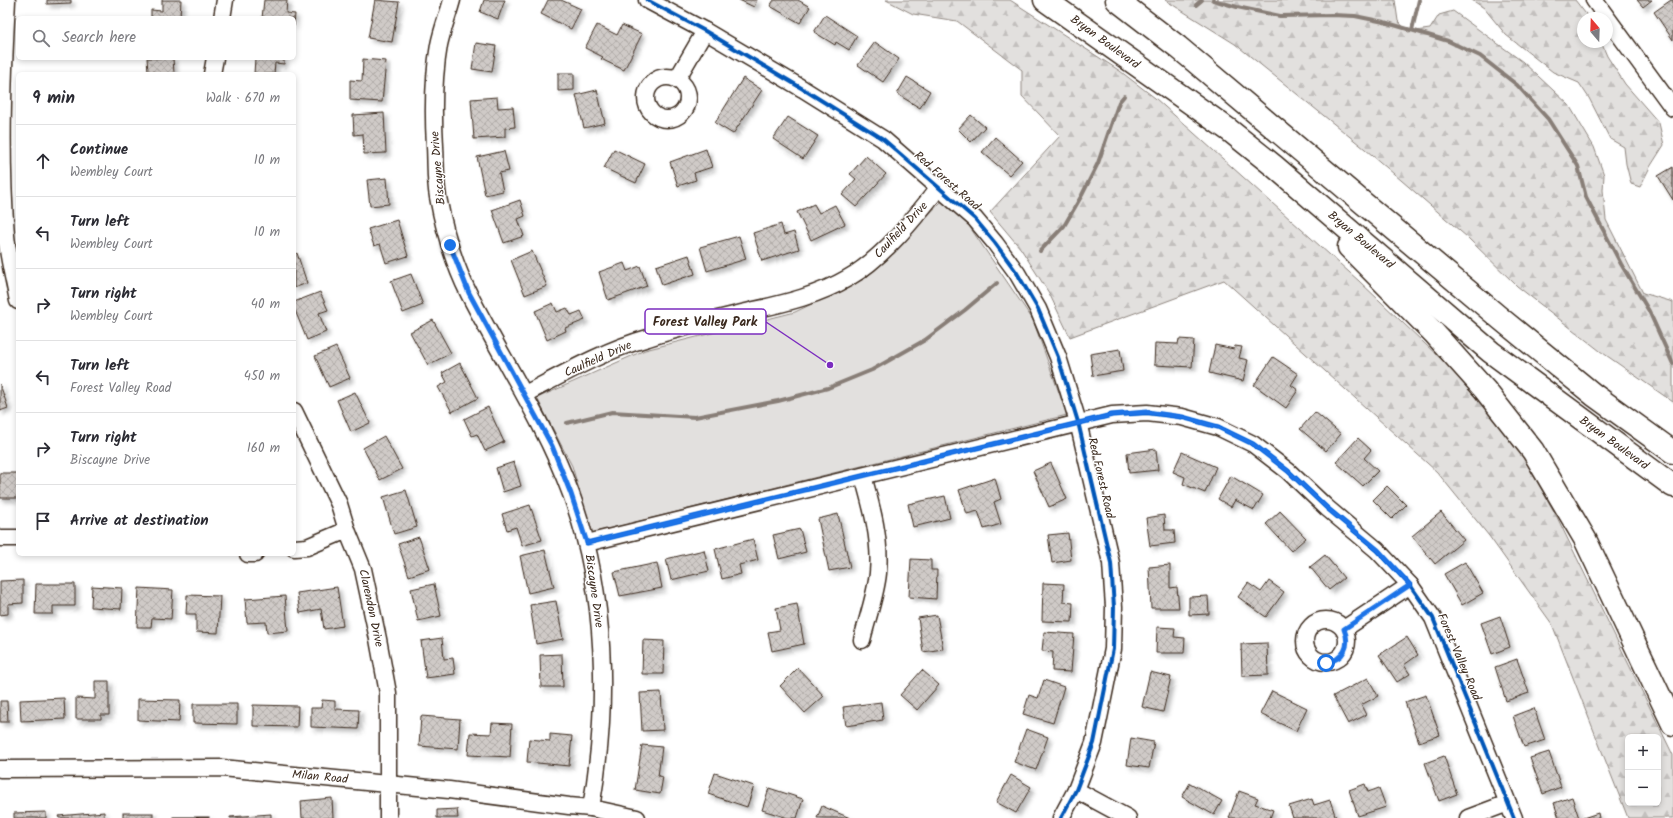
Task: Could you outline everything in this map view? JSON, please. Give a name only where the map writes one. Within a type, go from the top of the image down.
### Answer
[{"type":"highway","name":"Bryan Boulevard","points":[[1045,0],[1229,130],[1274,166],[1491,352],[1673,486]]},
{"type":"highway","points":[[1117,0],[1240,99],[1501,319],[1594,395],[1673,452]]},
{"type":"highway","points":[[1229,130],[1257,166],[1348,245],[1434,334],[1485,390],[1533,451],[1585,539],[1673,724]]},
{"type":"highway","points":[[1622,416],[1660,430],[1673,438]]},
{"type":"street","points":[[7,0],[1,123],[1,160],[6,235],[16,290]]},
{"type":"street","points":[[222,16],[226,0]]},
{"type":"street","name":"Biscayne Drive","points":[[452,0],[439,44],[433,95],[438,196],[450,245],[469,293],[552,446],[571,494],[587,543],[594,582],[602,659],[603,703],[597,773],[591,808]]},
{"type":"street","name":"Red Forest Road","points":[[647,0],[705,31],[803,89],[882,139],[975,218],[1017,273],[1035,303],[1058,357],[1078,422],[1111,563],[1114,607],[1113,649],[1094,743],[1076,790],[1061,818]]},
{"type":"street","points":[[1594,0],[1673,108]]},
{"type":"street","points":[[676,79],[705,31]]},
{"type":"street","points":[[212,72],[215,60]]},
{"type":"street","name":"Caulfield Drive","points":[[525,394],[602,355],[647,338],[793,301],[820,292],[848,278],[878,256],[922,209],[939,187]]},
{"type":"street","name":"Forest Valley Road","points":[[587,543],[1078,422],[1112,415],[1147,412],[1182,417],[1218,427],[1253,444],[1288,471],[1327,508],[1378,550],[1410,585],[1433,618],[1514,818]]},
{"type":"street","name":"Clarendon Drive","points":[[296,415],[339,504],[347,530],[363,569],[388,693],[388,818]]},
{"type":"street","points":[[862,640],[878,574],[878,540],[872,505],[863,476]]},
{"type":"street","points":[[296,548],[307,547],[347,530]]},
{"type":"street","points":[[0,538],[16,538]]},
{"type":"street","points":[[1344,629],[1410,585]]},
{"type":"street","name":"Milan Road","points":[[0,769],[222,768],[389,783],[591,808],[637,818]]},
{"type":"street","points":[[1076,790],[1128,818]]},
{"type":"street","points":[[1468,818],[1508,803]]},
{"type":"green space","points":[[886,0],[1010,0],[1120,71],[1155,98],[1359,281],[1464,381],[1516,445],[1555,513],[1673,755],[1673,818],[1628,818],[1552,624],[1489,536],[1437,472],[1224,280],[1070,337],[1049,293],[1021,249],[990,212],[1060,136],[1022,96],[1022,70],[957,21],[913,14]]},
{"type":"green space","points":[[1165,0],[1395,0],[1398,21],[1408,32],[1430,29],[1439,15],[1453,11],[1523,62],[1569,105],[1594,147],[1604,175],[1603,190],[1606,220],[1643,293],[1673,302],[1673,402],[1600,351],[1517,286],[1467,237],[1365,149],[1235,44]]},
{"type":"green space","points":[[1472,0],[1575,0],[1584,12],[1577,12],[1577,48],[1604,48],[1625,84],[1659,123],[1664,145],[1650,167],[1640,187],[1631,184],[1624,147],[1610,139],[1589,98],[1579,83],[1553,72],[1506,35],[1484,8]]},
{"type":"green space","points":[[948,195],[1033,320],[1067,415],[592,533],[572,466],[537,398],[645,350],[795,312],[866,278]]},
{"type":"building","points":[[47,0],[71,0],[71,3],[47,4]]},
{"type":"building","points":[[162,0],[181,0],[180,16],[151,16],[151,10],[162,11]]},
{"type":"building","points":[[264,0],[287,0],[286,13],[295,14],[295,16],[262,16]]},
{"type":"building","points":[[375,0],[399,2],[392,42],[368,38]]},
{"type":"building","points":[[484,0],[505,0],[498,19],[480,12]]},
{"type":"building","points":[[548,0],[561,0],[581,9],[571,29],[541,14]]},
{"type":"building","points":[[739,0],[757,0],[754,7]]},
{"type":"building","points":[[774,0],[798,0],[810,7],[800,23],[770,6]]},
{"type":"building","points":[[1637,0],[1652,0],[1643,7]]},
{"type":"building","points":[[1673,0],[1673,40],[1654,12]]},
{"type":"building","points":[[825,15],[857,36],[849,50],[836,42],[835,45],[814,32]]},
{"type":"building","points":[[597,25],[617,35],[622,25],[642,34],[624,70],[601,59],[603,57],[585,48]]},
{"type":"building","points":[[875,42],[899,59],[883,82],[858,65]]},
{"type":"building","points":[[476,43],[496,46],[492,72],[472,69]]},
{"type":"building","points":[[363,59],[386,61],[382,102],[350,100],[350,80],[362,81]]},
{"type":"building","points":[[147,60],[173,60],[174,72],[148,72]]},
{"type":"building","points":[[255,60],[284,60],[284,64],[275,63],[274,72],[254,72]]},
{"type":"building","points":[[558,73],[574,73],[574,90],[558,91]]},
{"type":"building","points":[[907,77],[930,91],[920,108],[897,94]]},
{"type":"building","points":[[743,78],[762,90],[733,134],[715,123]]},
{"type":"building","points":[[597,90],[605,123],[584,128],[576,95]]},
{"type":"building","points":[[497,97],[498,108],[513,107],[515,127],[505,128],[505,137],[474,139],[471,99]]},
{"type":"building","points":[[384,113],[386,153],[364,154],[363,134],[354,135],[353,115]]},
{"type":"building","points":[[971,115],[985,127],[971,142],[958,129]]},
{"type":"building","points":[[788,117],[818,136],[803,159],[773,139]]},
{"type":"building","points":[[995,137],[1022,161],[1009,175],[982,152]]},
{"type":"building","points":[[614,149],[645,164],[636,183],[604,168]]},
{"type":"building","points":[[706,149],[712,167],[694,173],[696,180],[678,186],[670,162]]},
{"type":"building","points":[[504,151],[509,171],[499,173],[503,191],[485,195],[477,157]]},
{"type":"building","points":[[866,156],[886,174],[856,207],[842,195],[856,179],[850,174]]},
{"type":"building","points":[[1673,167],[1673,200],[1658,176]]},
{"type":"building","points":[[387,178],[389,204],[370,206],[367,180]]},
{"type":"building","points":[[520,200],[525,216],[518,219],[524,236],[504,243],[492,210]]},
{"type":"building","points":[[814,204],[819,213],[835,205],[845,224],[811,240],[797,212]]},
{"type":"building","points":[[397,220],[408,256],[386,263],[380,244],[374,246],[368,229]]},
{"type":"building","points":[[781,224],[784,235],[794,232],[799,249],[762,261],[753,233]]},
{"type":"building","points":[[739,236],[746,259],[707,271],[700,247]]},
{"type":"building","points":[[532,251],[547,286],[525,295],[511,260]]},
{"type":"building","points":[[296,253],[307,283],[296,287]]},
{"type":"building","points":[[689,255],[695,274],[662,285],[656,266]]},
{"type":"building","points":[[624,263],[627,271],[640,266],[647,286],[608,300],[599,272]]},
{"type":"building","points":[[411,274],[423,305],[403,313],[391,281]]},
{"type":"building","points":[[320,292],[328,310],[319,313],[326,332],[307,340],[296,313],[296,301]]},
{"type":"building","points":[[553,303],[557,312],[567,308],[571,315],[581,311],[585,320],[565,328],[566,331],[547,340],[535,311]]},
{"type":"building","points":[[433,320],[451,353],[428,365],[410,332]]},
{"type":"building","points":[[1179,339],[1194,340],[1192,367],[1154,365],[1155,343],[1178,344]]},
{"type":"building","points":[[1215,345],[1234,349],[1235,346],[1242,347],[1239,358],[1248,360],[1243,381],[1209,373]]},
{"type":"building","points":[[336,347],[350,378],[329,387],[315,356]]},
{"type":"building","points":[[1120,349],[1123,371],[1093,376],[1090,354]]},
{"type":"building","points":[[1273,357],[1298,374],[1291,385],[1298,390],[1286,408],[1254,385]]},
{"type":"building","points":[[460,363],[478,398],[452,412],[438,387],[447,382],[442,373]]},
{"type":"building","points":[[0,384],[8,408],[0,411]]},
{"type":"building","points":[[355,392],[370,423],[351,432],[337,400]]},
{"type":"building","points":[[488,407],[504,442],[485,451],[477,434],[472,436],[464,419]]},
{"type":"building","points":[[1315,412],[1341,434],[1326,451],[1300,429]]},
{"type":"building","points":[[384,436],[402,469],[380,480],[363,448]]},
{"type":"building","points":[[1358,438],[1371,450],[1364,458],[1378,471],[1363,486],[1336,462]]},
{"type":"building","points":[[1156,449],[1158,470],[1129,473],[1127,453]]},
{"type":"building","points":[[1182,452],[1216,467],[1205,493],[1183,484],[1185,477],[1173,472]]},
{"type":"building","points":[[514,462],[521,486],[503,492],[496,468]]},
{"type":"building","points":[[1051,463],[1067,499],[1049,507],[1033,471]]},
{"type":"building","points":[[0,473],[16,473],[16,498],[0,498]]},
{"type":"building","points":[[1231,476],[1263,495],[1254,510],[1235,500],[1231,507],[1218,499]]},
{"type":"building","points":[[995,478],[1001,499],[994,502],[1001,524],[984,529],[978,511],[967,514],[959,490]]},
{"type":"building","points":[[1387,486],[1406,505],[1392,519],[1373,500]]},
{"type":"building","points":[[406,490],[417,527],[394,534],[383,497]]},
{"type":"building","points":[[945,496],[950,518],[913,527],[908,504]]},
{"type":"building","points":[[530,505],[542,540],[522,546],[516,527],[507,530],[502,514]]},
{"type":"building","points":[[1280,511],[1306,538],[1291,551],[1266,524]]},
{"type":"building","points":[[1441,512],[1464,540],[1435,564],[1412,536]]},
{"type":"building","points":[[838,514],[850,567],[829,571],[818,519]]},
{"type":"building","points":[[1164,515],[1165,530],[1174,530],[1175,543],[1150,546],[1146,518]]},
{"type":"building","points":[[800,529],[806,552],[779,559],[773,535]]},
{"type":"building","points":[[1068,533],[1071,560],[1052,563],[1048,535]]},
{"type":"building","points":[[419,537],[430,569],[409,576],[398,544]]},
{"type":"building","points":[[753,539],[758,560],[739,565],[741,574],[722,579],[715,549]]},
{"type":"building","points":[[545,550],[554,587],[528,593],[520,556]]},
{"type":"building","points":[[704,550],[709,571],[671,580],[666,559]]},
{"type":"building","points":[[1325,555],[1344,578],[1329,590],[1310,567]]},
{"type":"building","points":[[911,559],[931,560],[931,570],[937,570],[936,599],[909,597]]},
{"type":"building","points":[[1465,562],[1483,593],[1462,605],[1444,574]]},
{"type":"building","points":[[657,563],[662,588],[620,596],[614,572]]},
{"type":"building","points":[[1170,565],[1170,588],[1177,587],[1179,608],[1151,608],[1149,567]]},
{"type":"building","points":[[23,580],[23,603],[8,604],[8,614],[0,615],[0,581]]},
{"type":"building","points":[[1269,581],[1284,592],[1266,617],[1238,597],[1248,583],[1261,592]]},
{"type":"building","points":[[1043,583],[1064,584],[1063,602],[1073,603],[1072,622],[1042,621]]},
{"type":"building","points":[[36,584],[75,584],[75,606],[53,606],[53,614],[35,614]]},
{"type":"building","points":[[434,584],[441,616],[418,621],[411,589]]},
{"type":"building","points":[[92,586],[122,588],[121,609],[91,607]]},
{"type":"building","points":[[337,587],[343,626],[324,629],[321,609],[300,613],[297,593]]},
{"type":"building","points":[[139,588],[173,590],[171,619],[152,618],[151,627],[137,627]]},
{"type":"building","points":[[187,595],[220,596],[218,633],[196,632],[196,614],[186,614]]},
{"type":"building","points":[[285,596],[288,631],[267,633],[266,622],[247,623],[245,599]]},
{"type":"building","points":[[1208,596],[1209,614],[1189,615],[1189,597]]},
{"type":"building","points":[[556,601],[563,639],[536,644],[530,605]]},
{"type":"building","points":[[797,604],[804,644],[772,651],[768,632],[780,630],[776,608]]},
{"type":"building","points":[[937,615],[943,649],[923,652],[918,618]]},
{"type":"building","points":[[1500,616],[1510,647],[1492,654],[1481,623]]},
{"type":"building","points":[[1157,627],[1175,628],[1174,637],[1185,638],[1184,653],[1156,653]]},
{"type":"building","points":[[1044,632],[1074,634],[1071,672],[1052,671],[1053,652],[1042,651]]},
{"type":"building","points":[[1407,637],[1418,655],[1404,665],[1410,674],[1397,682],[1379,655]]},
{"type":"building","points":[[442,638],[444,659],[453,658],[455,674],[426,678],[421,641]]},
{"type":"building","points":[[643,640],[664,641],[663,674],[642,674]]},
{"type":"building","points":[[1267,643],[1268,675],[1242,676],[1241,644]]},
{"type":"building","points":[[562,654],[563,687],[541,687],[540,655]]},
{"type":"building","points":[[1517,659],[1529,693],[1506,701],[1495,667]]},
{"type":"building","points":[[798,668],[824,696],[805,713],[780,686]]},
{"type":"building","points":[[922,670],[939,685],[917,710],[900,695]]},
{"type":"building","points":[[1150,672],[1171,677],[1163,712],[1142,707]]},
{"type":"building","points":[[1368,678],[1378,696],[1361,705],[1366,715],[1348,724],[1333,696]]},
{"type":"building","points":[[1044,680],[1064,687],[1053,723],[1023,714],[1029,695],[1038,698]]},
{"type":"building","points":[[95,681],[109,681],[109,715],[101,715],[101,719],[76,719],[76,698],[95,699]]},
{"type":"building","points":[[1272,691],[1307,708],[1296,731],[1260,714]]},
{"type":"building","points":[[661,692],[663,730],[642,731],[640,693]]},
{"type":"building","points":[[1426,695],[1440,735],[1419,742],[1405,702]]},
{"type":"building","points":[[64,698],[65,719],[21,721],[20,700]]},
{"type":"building","points":[[138,699],[180,700],[179,722],[138,720]]},
{"type":"building","points":[[322,700],[335,701],[335,709],[359,710],[358,729],[311,727],[311,708],[321,708]]},
{"type":"building","points":[[0,701],[7,701],[8,722],[0,722]]},
{"type":"building","points":[[881,702],[883,720],[846,726],[843,707]]},
{"type":"building","points":[[193,704],[237,704],[237,724],[193,723]]},
{"type":"building","points":[[253,705],[298,706],[297,727],[253,726]]},
{"type":"building","points":[[1534,708],[1545,740],[1524,747],[1513,716]]},
{"type":"building","points":[[421,716],[460,719],[458,749],[419,746]]},
{"type":"building","points":[[492,723],[512,724],[510,757],[468,755],[470,733],[491,734]]},
{"type":"building","points":[[1026,729],[1048,737],[1036,770],[1014,762]]},
{"type":"building","points":[[550,734],[572,736],[569,766],[527,762],[529,739],[550,741]]},
{"type":"building","points":[[1131,738],[1154,742],[1149,768],[1127,765]]},
{"type":"building","points":[[642,745],[662,747],[658,776],[663,777],[660,794],[635,790]]},
{"type":"building","points":[[1549,752],[1561,787],[1543,794],[1530,758]]},
{"type":"building","points":[[1444,756],[1457,794],[1439,801],[1425,763]]},
{"type":"building","points":[[715,773],[754,786],[747,807],[708,794]]},
{"type":"building","points":[[1011,775],[1031,787],[1016,813],[996,802]]},
{"type":"building","points":[[1190,783],[1222,801],[1214,815],[1182,797]]},
{"type":"building","points":[[1365,784],[1368,792],[1379,788],[1386,807],[1358,816],[1349,790]]},
{"type":"building","points":[[769,788],[803,799],[797,818],[788,818],[762,810]]},
{"type":"building","points":[[1239,791],[1258,798],[1255,804],[1273,810],[1270,818],[1229,818]]},
{"type":"building","points":[[1572,797],[1579,818],[1559,818],[1554,803]]},
{"type":"building","points":[[332,798],[333,818],[302,818],[301,801]]},
{"type":"building","points":[[1312,799],[1314,805],[1330,800],[1336,818],[1293,818],[1289,806]]},
{"type":"building","points":[[822,806],[850,818],[817,818]]},
{"type":"building","points":[[457,809],[458,818],[437,818],[437,810]]},
{"type":"building","points":[[46,812],[46,818],[14,818],[14,813]]},
{"type":"building","points":[[104,812],[104,818],[59,818],[58,816]]},
{"type":"building","points":[[123,813],[153,813],[153,818],[123,818]]},
{"type":"building","points":[[1598,813],[1599,818],[1583,818]]},
{"type":"building","points":[[271,814],[271,818],[230,818],[230,817]]},
{"type":"building","points":[[209,817],[209,818],[173,818]]},
{"type":"waterway","points":[[1196,5],[1202,0]]},
{"type":"waterway","points":[[1213,0],[1237,7],[1280,16],[1355,16],[1384,22],[1448,41],[1480,56],[1517,85],[1548,119],[1578,166],[1586,197],[1621,264],[1649,311],[1673,364]]},
{"type":"waterway","points":[[1412,30],[1419,0]]},
{"type":"waterway","points":[[1040,251],[1064,226],[1082,195],[1098,163],[1119,102],[1124,96]]},
{"type":"waterway","points":[[567,423],[612,412],[695,417],[778,401],[828,388],[872,370],[925,340],[965,310],[997,283]]},
{"type":"cycle path","points":[[647,0],[705,31],[803,89],[883,139],[975,219],[1017,273],[1038,309],[1058,357],[1078,422],[1111,563],[1114,607],[1113,649],[1094,743],[1076,790],[1061,818]]},
{"type":"cycle path","points":[[587,543],[1112,415],[1147,413],[1182,417],[1218,427],[1253,444],[1288,471],[1327,508],[1377,550],[1410,585],[1433,618],[1514,818]]},
{"type":"place","name":"Forest Valley Park","points":[[830,365]]},
{"type":"route","points":[[450,245],[469,293],[552,446],[571,494],[587,543],[1078,422],[1112,415],[1147,412],[1182,417],[1218,427],[1253,444],[1288,471],[1327,508],[1378,550],[1410,585],[1344,629],[1348,644],[1345,651],[1340,658],[1334,662],[1326,663]]}]
